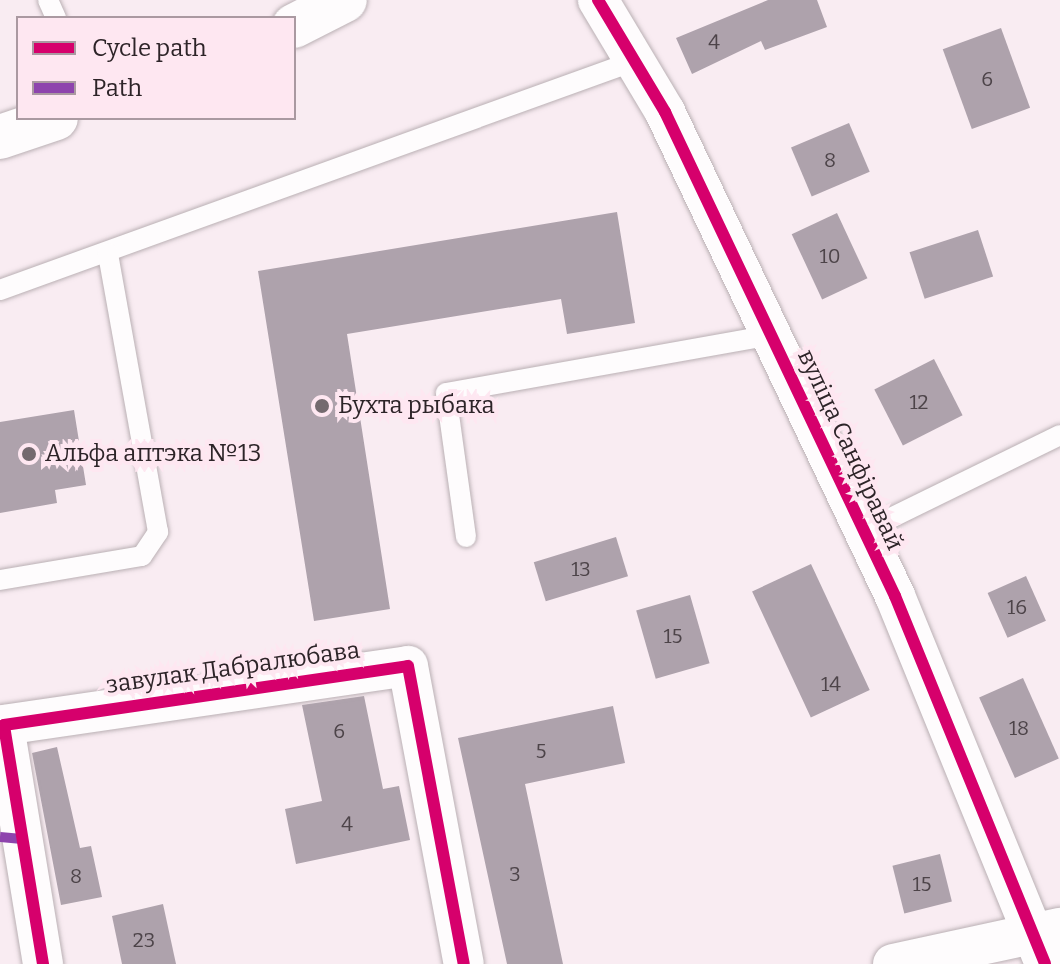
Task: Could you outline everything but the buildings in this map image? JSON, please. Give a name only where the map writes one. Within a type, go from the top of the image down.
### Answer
[{"type":"main road","points":[[296,25],[345,0]]},
{"type":"main road","points":[[0,137],[50,120]]},
{"type":"street","name":"вуліца Санфіравай","points":[[598,0],[637,60],[771,335],[864,531],[1047,942]]},
{"type":"street","name":"завулак Дабралюбава","points":[[43,964],[4,725],[408,666],[464,964]]},
{"type":"street","points":[[893,964],[1047,942]]},
{"type":"lane","points":[[0,290],[637,60]]},
{"type":"lane","points":[[0,580],[142,556],[158,532],[108,253]]},
{"type":"lane","points":[[466,537],[446,393],[771,335]]},
{"type":"lane","points":[[864,531],[1060,435]]},
{"type":"marked path","points":[[0,837],[22,839]]},
{"type":"cycle path","points":[[598,0],[665,112],[895,596],[1045,964]]},
{"type":"cycle path","points":[[43,964],[4,725],[408,666],[464,964]]},
{"type":"place","name":"Бухта рыбака","points":[[322,406]]},
{"type":"place","name":"Альфа аптэка №13","points":[[29,454]]}]
